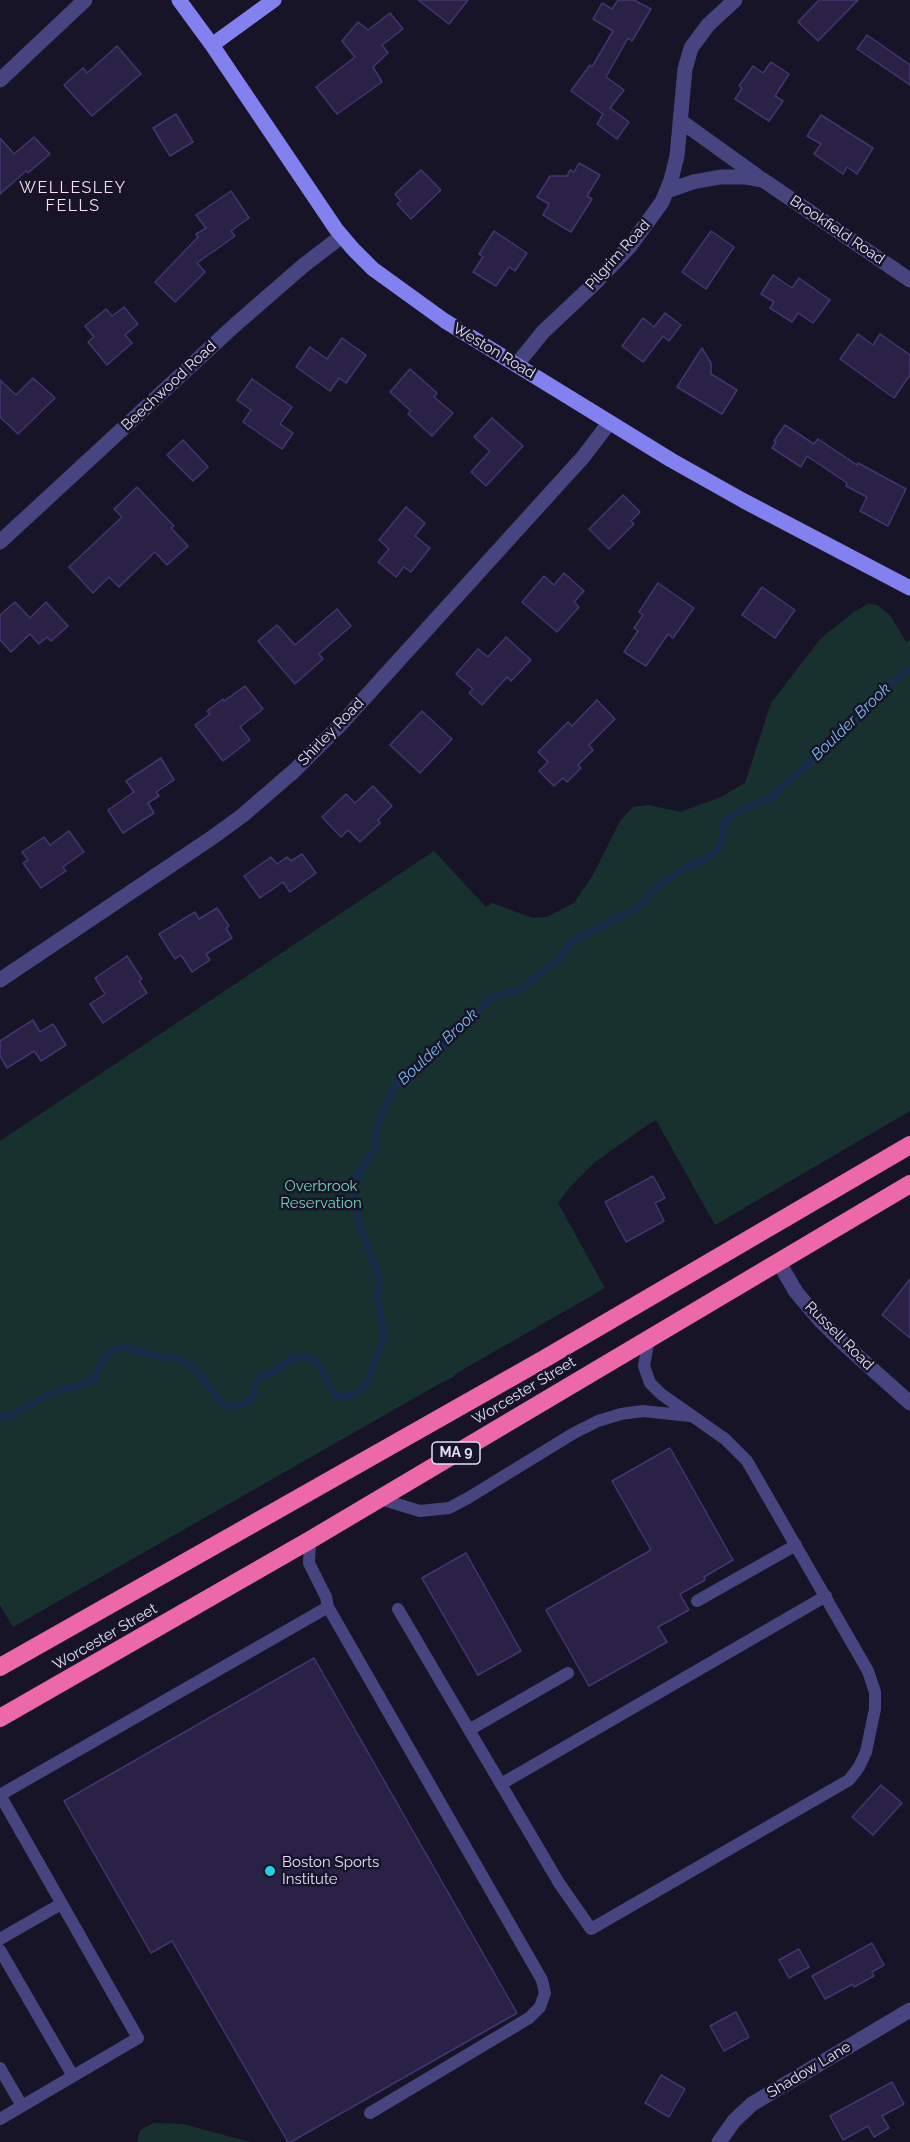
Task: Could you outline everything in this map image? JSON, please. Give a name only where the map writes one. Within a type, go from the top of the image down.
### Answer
[{"type":"highway","name":"Worcester Street","points":[[0,1667],[544,1359],[910,1145]]},
{"type":"highway","name":"Worcester Street","points":[[0,1718],[380,1499],[910,1184]]},
{"type":"main road","name":"Weston Road","points":[[179,0],[342,236],[366,263],[392,285],[460,331],[517,364],[609,423],[744,501],[910,588]]},
{"type":"main road","points":[[212,45],[274,0]]},
{"type":"street","points":[[0,80],[84,0]]},
{"type":"street","name":"Pilgrim Road","points":[[517,364],[543,332],[630,246],[655,213],[667,191],[677,156],[682,122],[685,69],[691,48],[708,25],[735,0]]},
{"type":"street","name":"Brookfield Road","points":[[682,122],[910,280]]},
{"type":"street","name":"Brookfield Road","points":[[667,191],[693,182],[720,177],[746,177],[763,180]]},
{"type":"street","name":"Beechwood Road","points":[[3,532],[304,265],[342,236]]},
{"type":"street","name":"Shirley Road","points":[[0,980],[213,837],[243,815],[295,770],[340,725],[584,456],[609,423]]},
{"type":"street","name":"Russell Road","points":[[778,1261],[796,1292],[825,1326],[910,1403]]},
{"type":"street","name":"Shadow Lane","points":[[719,2142],[734,2121],[752,2104],[910,2010]]},
{"type":"lane","points":[[398,1609],[559,1883],[591,1929],[849,1780],[863,1760],[868,1744],[876,1700],[874,1684],[826,1596],[747,1461],[725,1439],[661,1394],[650,1383],[644,1366],[649,1338]]},
{"type":"lane","points":[[380,1499],[420,1511],[449,1508],[598,1421],[621,1414],[643,1411],[692,1416]]},
{"type":"lane","points":[[310,1540],[309,1563],[324,1591],[328,1607],[542,1980],[545,1993],[540,2007],[529,2018],[370,2112]]},
{"type":"lane","points":[[698,1601],[796,1545]]},
{"type":"lane","points":[[501,1784],[826,1596]]},
{"type":"lane","points":[[0,2119],[138,2038],[0,1796],[328,1607]]},
{"type":"lane","points":[[469,1730],[568,1673]]},
{"type":"lane","points":[[0,1939],[62,1904]]},
{"type":"lane","points":[[0,1950],[73,2076]]},
{"type":"lane","points":[[0,2068],[22,2106]]},
{"type":"green space","name":"Overbrook Reservation","points":[[868,604],[877,605],[890,615],[906,642],[910,640],[910,1111],[715,1225],[656,1120],[649,1124],[595,1162],[569,1188],[558,1203],[605,1288],[13,1627],[0,1605],[0,1141],[434,851],[486,907],[492,903],[533,918],[547,917],[574,903],[593,875],[620,821],[633,807],[649,805],[680,812],[721,797],[745,783],[771,703],[821,638]]},
{"type":"green space","points":[[154,2123],[183,2124],[250,2142],[137,2142],[140,2130]]},
{"type":"building","points":[[418,0],[468,0],[449,24]]},
{"type":"building","points":[[618,0],[634,0],[651,9],[632,41],[628,38],[606,77],[624,90],[610,108],[629,122],[617,139],[597,124],[603,114],[571,91],[590,65],[592,67],[613,31],[593,19],[602,3],[612,9]]},
{"type":"building","points":[[819,0],[858,0],[818,41],[798,22]]},
{"type":"building","points":[[390,13],[403,29],[382,45],[388,53],[373,67],[382,82],[337,114],[316,87],[355,57],[342,41],[358,22],[368,30]]},
{"type":"building","points":[[867,35],[910,65],[910,85],[857,49]]},
{"type":"building","points":[[117,46],[141,74],[92,116],[64,85],[83,68],[87,73]]},
{"type":"building","points":[[771,62],[789,74],[775,96],[783,101],[769,121],[735,99],[742,88],[739,86],[753,66],[763,73]]},
{"type":"building","points":[[176,114],[193,142],[170,156],[153,128]]},
{"type":"building","points":[[821,115],[873,148],[857,174],[847,167],[843,174],[814,154],[821,144],[807,136]]},
{"type":"building","points":[[34,137],[50,154],[0,194],[0,138],[14,154]]},
{"type":"building","points":[[579,163],[600,175],[587,196],[592,199],[571,232],[543,215],[549,204],[537,197],[550,176],[567,176],[570,170],[574,172]]},
{"type":"building","points":[[421,170],[441,190],[411,219],[397,204],[401,201],[395,194]]},
{"type":"building","points":[[231,191],[249,218],[231,231],[235,236],[197,263],[205,272],[175,302],[155,282],[198,237],[196,234],[206,228],[196,215]]},
{"type":"building","points":[[494,231],[527,253],[515,271],[509,267],[496,286],[473,272],[483,257],[479,254]]},
{"type":"building","points":[[711,231],[734,247],[706,289],[682,272]]},
{"type":"building","points":[[773,275],[792,288],[799,278],[830,300],[813,323],[798,313],[792,322],[770,308],[774,302],[761,294]]},
{"type":"building","points":[[124,307],[138,324],[125,335],[132,343],[107,365],[88,342],[94,337],[85,326],[106,309],[112,316]]},
{"type":"building","points":[[665,313],[681,325],[669,341],[663,336],[643,362],[622,346],[643,318],[654,327]]},
{"type":"building","points":[[858,334],[873,345],[880,334],[910,355],[910,375],[894,398],[840,359]]},
{"type":"building","points":[[342,338],[366,355],[346,383],[339,378],[330,391],[296,367],[310,347],[327,359]]},
{"type":"building","points":[[702,348],[711,363],[711,374],[737,390],[722,414],[677,387]]},
{"type":"building","points":[[410,369],[437,393],[434,397],[453,413],[432,436],[408,414],[411,411],[390,392]]},
{"type":"building","points":[[33,378],[55,398],[18,434],[0,417],[0,380],[16,395]]},
{"type":"building","points":[[252,379],[292,407],[280,424],[293,433],[282,449],[243,422],[251,410],[237,400]]},
{"type":"building","points":[[492,418],[523,446],[486,486],[471,472],[490,451],[474,437]]},
{"type":"building","points":[[785,425],[814,444],[818,439],[857,465],[858,463],[906,489],[888,526],[860,511],[867,497],[846,486],[847,483],[807,456],[801,467],[772,448]]},
{"type":"building","points":[[183,440],[208,467],[193,481],[167,455]]},
{"type":"building","points":[[137,487],[174,526],[171,528],[188,546],[167,565],[155,552],[119,587],[109,577],[93,593],[69,567],[122,517],[114,509]]},
{"type":"building","points":[[623,495],[640,512],[631,521],[634,524],[609,549],[589,529]]},
{"type":"building","points":[[406,507],[425,523],[415,536],[430,548],[411,572],[404,567],[396,577],[378,562],[389,549],[379,540]]},
{"type":"building","points":[[564,573],[584,591],[574,602],[579,607],[557,632],[522,602],[544,576],[554,585]]},
{"type":"building","points":[[658,583],[694,608],[673,638],[668,634],[646,666],[624,652],[638,631],[634,628],[643,615],[639,612]]},
{"type":"building","points":[[762,587],[795,610],[775,638],[742,615]]},
{"type":"building","points":[[15,602],[30,618],[46,602],[68,626],[51,641],[47,637],[39,644],[30,634],[11,652],[0,640],[0,615]]},
{"type":"building","points":[[337,609],[351,626],[319,654],[323,659],[295,684],[258,641],[277,625],[295,645]]},
{"type":"building","points":[[506,637],[531,660],[511,681],[507,677],[482,705],[469,693],[473,689],[456,674],[478,649],[488,657]]},
{"type":"building","points":[[245,686],[263,709],[240,727],[250,740],[223,761],[195,725],[210,714],[207,711]]},
{"type":"building","points":[[597,700],[615,719],[589,745],[593,750],[578,765],[581,768],[567,782],[563,778],[554,786],[539,771],[548,762],[538,752],[568,722],[572,726]]},
{"type":"building","points":[[422,711],[452,739],[420,773],[390,745]]},
{"type":"building","points":[[161,758],[174,780],[156,792],[159,796],[148,803],[154,813],[123,833],[108,810],[134,792],[126,781]]},
{"type":"building","points":[[373,786],[392,806],[378,820],[380,823],[360,842],[348,830],[341,837],[322,817],[346,794],[355,803]]},
{"type":"building","points":[[69,831],[84,852],[63,867],[66,871],[41,888],[23,863],[28,860],[22,852],[44,837],[50,845]]},
{"type":"building","points":[[302,854],[316,873],[290,892],[283,882],[260,898],[244,876],[271,857],[277,864],[287,857],[291,861]]},
{"type":"building","points":[[217,908],[229,926],[226,928],[232,938],[206,954],[210,960],[192,972],[181,955],[175,959],[159,934],[195,912],[199,919]]},
{"type":"building","points":[[127,956],[142,979],[139,981],[147,993],[103,1023],[90,1004],[105,994],[95,978]]},
{"type":"building","points":[[33,1020],[40,1032],[53,1024],[66,1045],[41,1061],[34,1051],[7,1068],[0,1056],[0,1041]]},
{"type":"building","points":[[653,1176],[665,1198],[655,1203],[664,1221],[626,1242],[605,1202]]},
{"type":"building","points":[[910,1279],[910,1338],[882,1315]]},
{"type":"building","points":[[670,1448],[733,1560],[680,1594],[689,1610],[658,1627],[667,1642],[589,1686],[546,1610],[651,1550],[612,1481]]},
{"type":"building","points":[[466,1553],[521,1651],[478,1675],[422,1578]]},
{"type":"building","name":"Boston Sports Institute","points":[[314,1658],[517,2013],[288,2142],[172,1941],[151,1953],[64,1801]]},
{"type":"building","points":[[881,1785],[902,1803],[873,1835],[852,1817]]},
{"type":"building","points":[[872,1943],[884,1965],[872,1972],[874,1976],[825,1999],[812,1976]]},
{"type":"building","points":[[799,1949],[809,1967],[789,1978],[779,1960]]},
{"type":"building","points":[[736,2012],[749,2037],[724,2051],[710,2026]]},
{"type":"building","points":[[661,2075],[685,2089],[669,2117],[645,2103]]},
{"type":"building","points":[[892,2082],[904,2104],[882,2116],[889,2128],[874,2137],[868,2126],[843,2140],[830,2116]]},
{"type":"waterway","name":"Boulder Brook","points":[[0,1418],[10,1416],[49,1394],[84,1384],[95,1378],[103,1359],[111,1351],[122,1347],[179,1359],[193,1367],[222,1403],[232,1407],[244,1404],[254,1395],[255,1384],[259,1377],[271,1374],[292,1358],[303,1357],[314,1360],[322,1368],[329,1387],[335,1395],[344,1397],[355,1394],[366,1385],[385,1336],[377,1297],[378,1274],[360,1226],[351,1189],[353,1181],[375,1149],[376,1129],[393,1089],[406,1074],[426,1061],[446,1043],[488,1000],[497,995],[521,990],[559,960],[571,942],[633,910],[643,903],[649,894],[679,871],[707,858],[718,849],[724,839],[722,829],[727,819],[769,799],[845,732],[883,689],[910,669]]},
{"type":"place","name":"Boston Sports Institute","points":[[270,1871]]},
{"type":"district","name":"WELLESLEY FELLS","points":[[73,197]]}]
